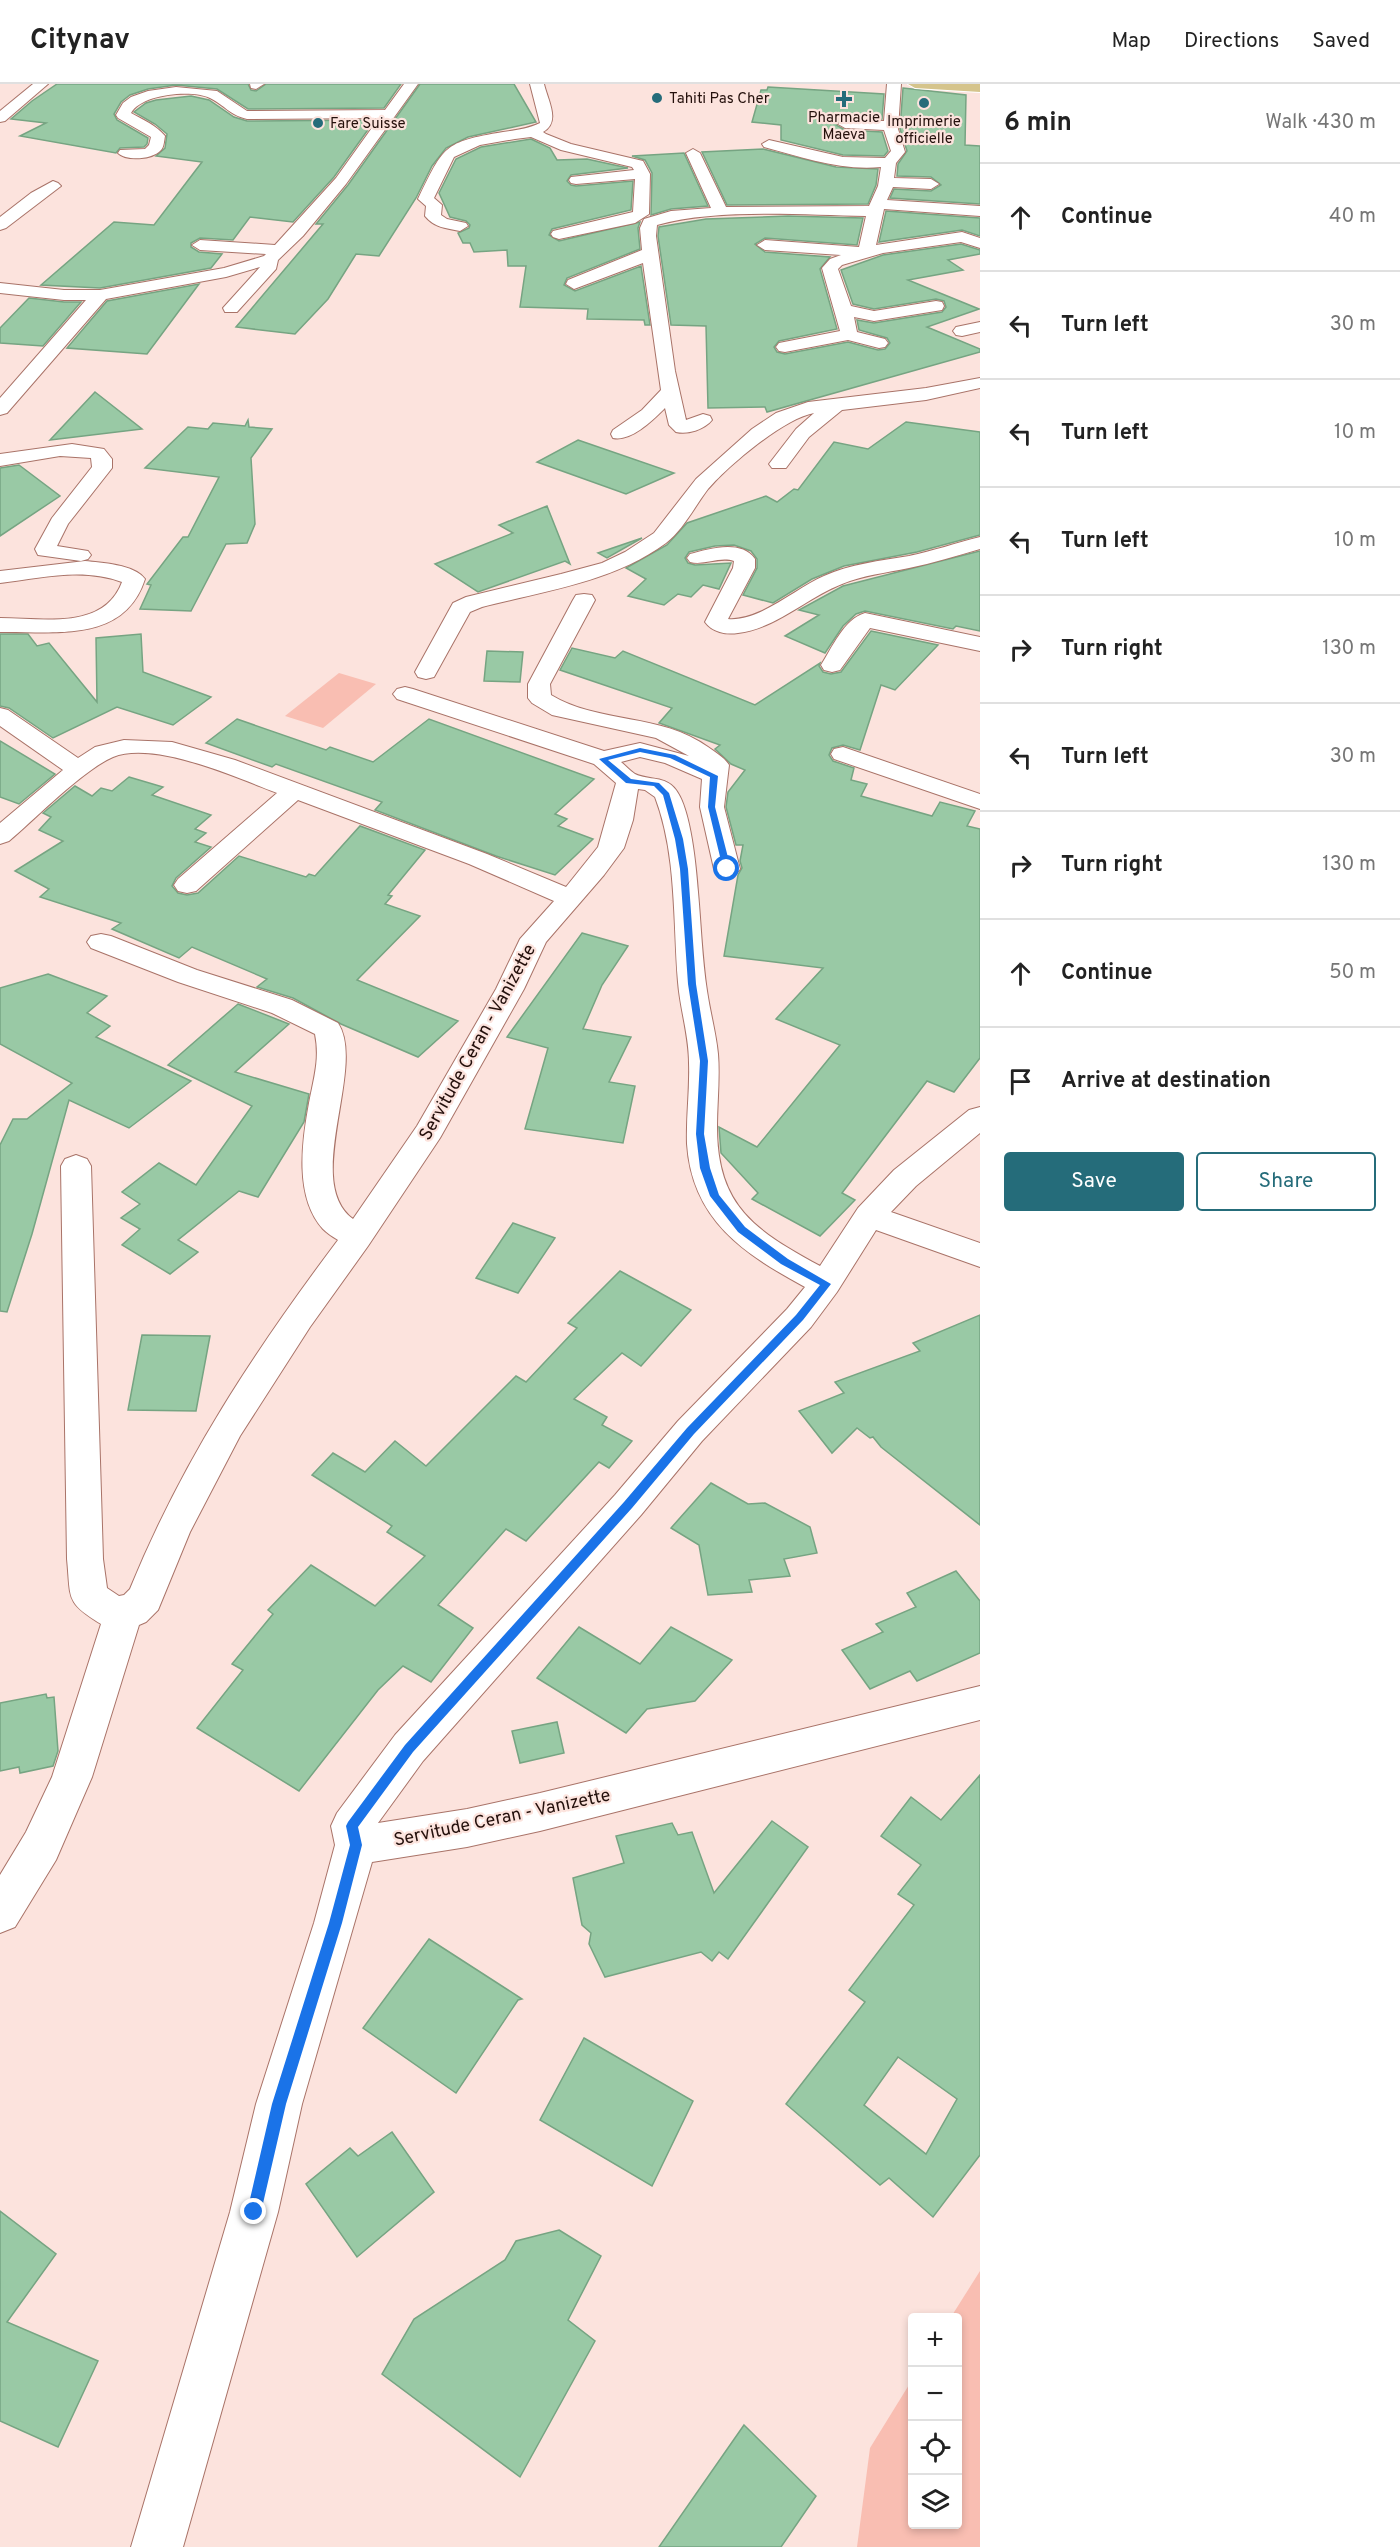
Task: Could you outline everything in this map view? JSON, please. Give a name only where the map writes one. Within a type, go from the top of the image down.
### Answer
[{"type":"main road","points":[[915,84],[980,87]]},
{"type":"street","points":[[0,118],[41,84]]},
{"type":"street","points":[[231,308],[270,266],[275,255],[341,181],[411,84]]},
{"type":"street","points":[[460,226],[442,223],[433,216],[434,205],[426,199],[447,156],[455,148],[534,132],[546,125],[547,121],[537,84]]},
{"type":"street","points":[[866,252],[876,207],[887,182],[889,162],[898,152],[891,126],[894,84]]},
{"type":"street","points":[[124,153],[148,153],[156,147],[158,136],[152,130],[123,115],[123,111],[132,102],[155,92],[211,94],[231,110],[247,115],[390,114]]},
{"type":"street","points":[[845,124],[891,126]]},
{"type":"street","points":[[534,132],[537,136],[560,146],[638,164],[645,168]]},
{"type":"street","points":[[769,144],[833,162],[864,164],[889,162]]},
{"type":"street","points":[[693,153],[721,212]]},
{"type":"street","points":[[576,180],[645,168]]},
{"type":"street","points":[[559,234],[635,219],[641,214],[645,168]]},
{"type":"street","points":[[887,182],[931,184]]},
{"type":"street","points":[[0,225],[36,196],[53,186]]},
{"type":"street","points":[[703,420],[682,428],[678,425],[669,393],[650,252],[648,228],[650,222],[671,216],[721,212],[876,207],[980,211]]},
{"type":"street","points":[[765,245],[866,252],[888,240],[924,235]]},
{"type":"street","points":[[848,335],[849,328],[830,268],[836,262],[883,248],[980,235]]},
{"type":"street","points":[[962,237],[980,243]]},
{"type":"street","points":[[200,245],[275,255]]},
{"type":"street","points":[[574,284],[642,258],[650,252]]},
{"type":"street","points":[[4,293],[107,294],[226,272],[275,255]]},
{"type":"street","points":[[80,290],[107,294]]},
{"type":"street","points":[[0,410],[107,294]]},
{"type":"street","points":[[844,310],[874,316],[936,306]]},
{"type":"street","points":[[962,331],[980,327]]},
{"type":"street","points":[[785,347],[848,335],[879,343]]},
{"type":"street","points":[[426,672],[461,608],[474,602],[609,567],[632,556],[661,537],[703,483],[773,422],[808,408],[926,394],[980,383]]},
{"type":"street","points":[[620,434],[649,414],[669,393]]},
{"type":"street","points":[[779,464],[800,434],[815,418],[842,403]]},
{"type":"street","points":[[0,460],[54,450],[74,449],[97,453],[102,459],[102,468],[59,522],[45,549],[50,552],[81,555]]},
{"type":"street","points":[[697,558],[729,553],[745,558],[744,568],[717,622],[721,627],[732,629],[779,610],[824,584],[849,575],[980,543]]},
{"type":"street","points":[[0,577],[52,568],[88,567],[118,572],[134,579],[131,589],[118,606],[102,618],[82,622],[0,625]]},
{"type":"street","points":[[584,600],[539,684],[540,698],[560,710],[663,732],[694,748],[717,765],[712,807],[727,869]]},
{"type":"street","points":[[832,665],[852,634],[865,620],[980,644]]},
{"type":"street","points":[[405,694],[603,759],[628,781],[656,784],[667,795],[679,839],[684,869],[692,984],[704,1061],[700,1134],[705,1168],[714,1196],[741,1230],[785,1261],[826,1284]]},
{"type":"street","points":[[0,715],[78,770]]},
{"type":"street","points":[[0,836],[78,770],[104,752],[134,746],[164,747],[226,765],[478,859],[570,898]]},
{"type":"street","points":[[603,759],[640,750],[672,757],[714,776]]},
{"type":"street","points":[[843,754],[980,802]]},
{"type":"street","name":"Servitude Ceran - Vanizette","points":[[124,1612],[133,1611],[145,1599],[172,1531],[227,1426],[298,1318],[357,1239],[429,1131],[510,989],[534,939],[611,848],[620,820],[628,781]]},
{"type":"street","points":[[187,885],[294,791]]},
{"type":"street","points":[[101,942],[200,980],[230,987],[287,1008],[328,1029],[333,1053],[322,1115],[318,1169],[322,1198],[334,1221],[357,1239]]},
{"type":"street","points":[[157,2547],[254,2212],[279,2104],[335,1923],[356,1845],[352,1826],[409,1748],[628,1505],[690,1431],[799,1318],[826,1284],[869,1216],[905,1178],[980,1117]]},
{"type":"street","points":[[0,1913],[40,1846],[72,1777],[124,1612],[114,1612],[89,1596],[85,1558],[76,1166]]},
{"type":"street","points":[[869,1216],[980,1255]]},
{"type":"street","name":"Servitude Ceran - Vanizette","points":[[356,1845],[451,1831],[554,1809],[795,1747],[980,1703]]},
{"type":"shaded area","points":[[339,673],[376,684],[323,728],[285,716]]},
{"type":"shaded area","points":[[980,2271],[980,2547],[857,2547],[870,2448],[908,2386],[908,2529],[962,2529],[962,2313],[954,2313]]},
{"type":"building","points":[[57,84],[248,84],[251,90],[256,91],[266,84],[401,84],[384,108],[248,109],[217,89],[176,85],[148,89],[130,95],[121,102],[114,114],[117,120],[148,138],[147,144],[144,147],[120,148],[116,153],[20,136],[46,123],[11,119]]},
{"type":"building","points":[[420,84],[514,84],[536,122],[468,137],[446,148],[432,166],[416,198],[379,256],[356,254],[328,299],[295,334],[236,327],[323,224],[316,224],[348,185]]},
{"type":"building","points":[[768,87],[884,94],[882,119],[845,118],[836,125],[845,130],[882,132],[888,151],[884,156],[843,155],[781,140],[781,125],[752,122],[761,90],[767,90]]},
{"type":"building","points":[[903,88],[966,95],[965,145],[980,146],[980,204],[890,198],[894,189],[931,191],[941,185],[931,177],[897,176],[898,164],[907,151],[900,129]]},
{"type":"building","points":[[191,96],[209,100],[234,117],[247,121],[375,120],[334,177],[293,222],[250,217],[233,240],[200,238],[191,243],[191,247],[199,252],[222,254],[211,268],[100,288],[41,285],[114,222],[154,225],[202,162],[156,156],[165,148],[167,134],[134,112],[146,103],[156,100]]},
{"type":"building","points":[[531,139],[550,148],[557,160],[587,159],[628,168],[571,175],[567,181],[576,186],[633,181],[631,210],[552,229],[549,235],[559,241],[640,222],[638,228],[640,249],[567,278],[564,285],[575,291],[641,266],[650,325],[645,325],[644,320],[587,319],[588,309],[520,307],[526,266],[508,266],[507,250],[474,252],[470,243],[463,243],[458,233],[469,228],[470,225],[466,221],[450,217],[439,193],[456,159],[481,147]]},
{"type":"building","points":[[763,149],[836,167],[878,169],[876,185],[868,204],[727,205],[702,152]]},
{"type":"building","points":[[684,153],[708,206],[671,209],[651,215],[652,173],[645,160],[632,156]]},
{"type":"building","points":[[886,211],[980,218],[980,236],[962,230],[879,242]]},
{"type":"building","points":[[788,216],[863,218],[857,245],[765,238],[755,244],[765,252],[830,257],[820,269],[837,329],[779,341],[774,347],[777,352],[785,354],[848,342],[878,350],[885,349],[890,343],[887,338],[859,330],[857,320],[874,323],[942,312],[946,307],[944,301],[936,299],[874,309],[853,304],[841,270],[883,255],[961,244],[980,250],[980,254],[948,260],[963,270],[908,280],[979,309],[927,327],[980,349],[980,352],[767,412],[765,407],[708,408],[706,326],[671,325],[658,236],[659,227],[706,219]]},
{"type":"building","points":[[199,284],[147,354],[67,348],[107,301]]},
{"type":"building","points":[[29,298],[81,302],[43,346],[0,343],[0,328]]},
{"type":"building","points":[[95,392],[142,429],[50,440]]},
{"type":"building","points":[[248,420],[249,427],[272,429],[251,458],[255,524],[247,543],[226,544],[191,611],[140,609],[151,585],[147,584],[183,537],[188,537],[219,477],[145,468],[188,427],[208,429],[213,423],[245,426]]},
{"type":"building","points":[[906,422],[980,432],[980,535],[917,552],[844,566],[812,579],[773,603],[743,595],[757,568],[757,559],[751,551],[734,545],[715,546],[689,552],[685,558],[688,563],[695,565],[731,563],[719,589],[703,585],[691,597],[678,594],[664,605],[628,596],[646,579],[626,568],[667,545],[687,523],[766,496],[777,502],[794,489],[798,490],[834,442],[868,449]]},
{"type":"building","points":[[578,440],[674,473],[626,494],[537,462]]},
{"type":"building","points":[[19,465],[60,496],[0,536],[0,468]]},
{"type":"building","points":[[547,506],[570,564],[565,561],[478,592],[435,564],[513,533],[499,525]]},
{"type":"building","points":[[642,538],[607,558],[598,553]]},
{"type":"building","points":[[980,551],[980,631],[956,626],[953,629],[865,611],[856,614],[843,626],[825,653],[785,636],[819,615],[799,610],[843,586]]},
{"type":"building","points":[[871,631],[938,645],[895,690],[881,685],[860,750],[843,745],[832,748],[829,755],[833,761],[854,768],[851,780],[867,784],[861,796],[932,816],[940,802],[975,811],[967,826],[980,829],[980,1058],[954,1092],[927,1081],[842,1193],[855,1200],[820,1236],[752,1199],[758,1193],[721,1153],[719,1127],[757,1147],[840,1045],[776,1019],[823,968],[724,956],[738,875],[742,868],[740,861],[743,845],[736,845],[726,807],[728,792],[745,770],[731,764],[715,749],[720,745],[659,723],[672,708],[560,670],[572,648],[615,658],[623,651],[755,705],[820,663],[819,666],[823,672],[831,674],[841,672]]},
{"type":"building","points":[[0,634],[28,634],[37,646],[49,643],[97,702],[96,638],[141,634],[143,672],[211,697],[173,725],[117,707],[53,738],[9,708],[0,706]]},
{"type":"building","points":[[487,651],[523,652],[520,682],[484,681]]},
{"type":"building","points":[[237,719],[326,750],[330,747],[373,762],[429,719],[594,779],[555,814],[567,819],[558,826],[593,839],[555,875],[496,856],[375,810],[382,802],[276,764],[272,767],[206,743]]},
{"type":"building","points":[[0,741],[55,774],[19,804],[0,797]]},
{"type":"building","points":[[129,777],[163,787],[152,795],[211,815],[195,829],[206,833],[195,842],[211,847],[176,878],[172,886],[178,893],[187,895],[198,893],[239,856],[306,877],[309,874],[315,876],[360,826],[425,850],[388,895],[392,896],[385,904],[420,916],[357,980],[458,1021],[418,1057],[341,1024],[293,998],[257,987],[267,979],[192,947],[179,958],[112,929],[121,923],[40,897],[49,889],[15,871],[63,841],[39,830],[51,817],[43,813],[75,786],[92,796],[101,788],[112,791]]},
{"type":"building","points":[[582,933],[628,946],[602,985],[583,1029],[631,1037],[609,1082],[635,1086],[623,1143],[525,1129],[548,1048],[507,1037]]},
{"type":"building","points":[[48,974],[107,996],[87,1013],[110,1026],[96,1037],[191,1081],[129,1128],[69,1100],[32,1234],[7,1312],[0,1311],[0,1145],[13,1119],[27,1119],[72,1083],[0,1044],[0,988]]},
{"type":"building","points":[[238,1004],[289,1024],[235,1072],[309,1094],[304,1122],[258,1197],[239,1191],[178,1240],[198,1252],[170,1274],[122,1245],[140,1229],[121,1218],[140,1204],[122,1192],[159,1163],[196,1185],[252,1106],[168,1065]]},
{"type":"building","points":[[513,1223],[555,1238],[518,1293],[476,1278]]},
{"type":"building","points":[[620,1271],[691,1310],[641,1366],[622,1353],[574,1399],[607,1417],[602,1425],[632,1441],[609,1468],[599,1462],[526,1541],[506,1529],[438,1605],[473,1628],[431,1682],[403,1666],[378,1690],[299,1791],[197,1728],[243,1670],[232,1664],[273,1614],[268,1610],[311,1565],[375,1606],[425,1556],[387,1532],[392,1526],[312,1475],[333,1453],[365,1472],[395,1441],[426,1466],[516,1376],[526,1382],[577,1328],[568,1323]]},
{"type":"building","points":[[980,1315],[980,1525],[881,1447],[873,1437],[870,1438],[857,1428],[832,1453],[799,1411],[844,1393],[835,1382],[920,1351],[913,1343]]},
{"type":"building","points":[[142,1335],[210,1336],[196,1411],[128,1410]]},
{"type":"building","points":[[711,1483],[748,1504],[765,1503],[810,1527],[817,1553],[784,1559],[790,1576],[749,1580],[752,1592],[708,1595],[699,1545],[671,1528]]},
{"type":"building","points":[[956,1571],[980,1601],[980,1653],[917,1681],[910,1671],[870,1689],[842,1650],[883,1632],[876,1624],[916,1607],[907,1593]]},
{"type":"building","points":[[579,1627],[640,1664],[671,1627],[732,1660],[695,1701],[647,1709],[626,1733],[537,1678]]},
{"type":"building","points":[[46,1694],[47,1698],[54,1697],[58,1751],[53,1766],[20,1773],[19,1767],[0,1771],[0,1703]]},
{"type":"building","points":[[557,1722],[564,1753],[520,1763],[512,1731]]},
{"type":"building","points":[[980,1775],[980,2155],[933,2217],[889,2178],[880,2185],[786,2104],[865,2002],[849,1990],[914,1905],[898,1894],[921,1865],[881,1836],[911,1797],[941,1820]],"holes":[[[898,2057],[957,2099],[926,2154],[864,2105]]]},
{"type":"building","points":[[772,1821],[808,1847],[728,1959],[719,1952],[712,1961],[701,1952],[605,1977],[589,1944],[591,1933],[582,1925],[573,1878],[624,1863],[616,1836],[672,1823],[678,1835],[692,1832],[714,1893]]},
{"type":"building","points":[[429,1939],[522,1999],[518,2000],[456,2093],[363,2028]]},
{"type":"building","points":[[584,2038],[693,2101],[652,2186],[540,2120]]},
{"type":"building","points":[[392,2132],[434,2192],[357,2257],[306,2184],[350,2148],[358,2156]]},
{"type":"building","points":[[0,2211],[56,2254],[7,2322],[98,2361],[58,2447],[0,2421]]},
{"type":"building","points":[[559,2230],[601,2256],[568,2320],[595,2341],[520,2477],[382,2374],[414,2319],[505,2260],[516,2241]]},
{"type":"building","points":[[744,2425],[816,2496],[781,2547],[659,2547]]},
{"type":"place","name":"Tahiti Pas Cher","points":[[657,98]]},
{"type":"place","name":"Pharmacie Maeva","points":[[844,99]]},
{"type":"place","name":"Imprimerie officielle","points":[[924,103]]},
{"type":"place","name":"Fare Suisse","points":[[318,123]]},
{"type":"route","points":[[254,2212],[279,2104],[335,1923],[356,1845],[352,1826],[409,1748],[628,1505],[690,1431],[799,1318],[826,1284],[766,1249],[741,1230],[714,1196],[705,1168],[700,1134],[704,1061],[692,984],[684,869],[679,839],[667,795],[656,784],[628,781],[603,759],[640,750],[672,757],[714,776],[712,807],[727,869]]}]
